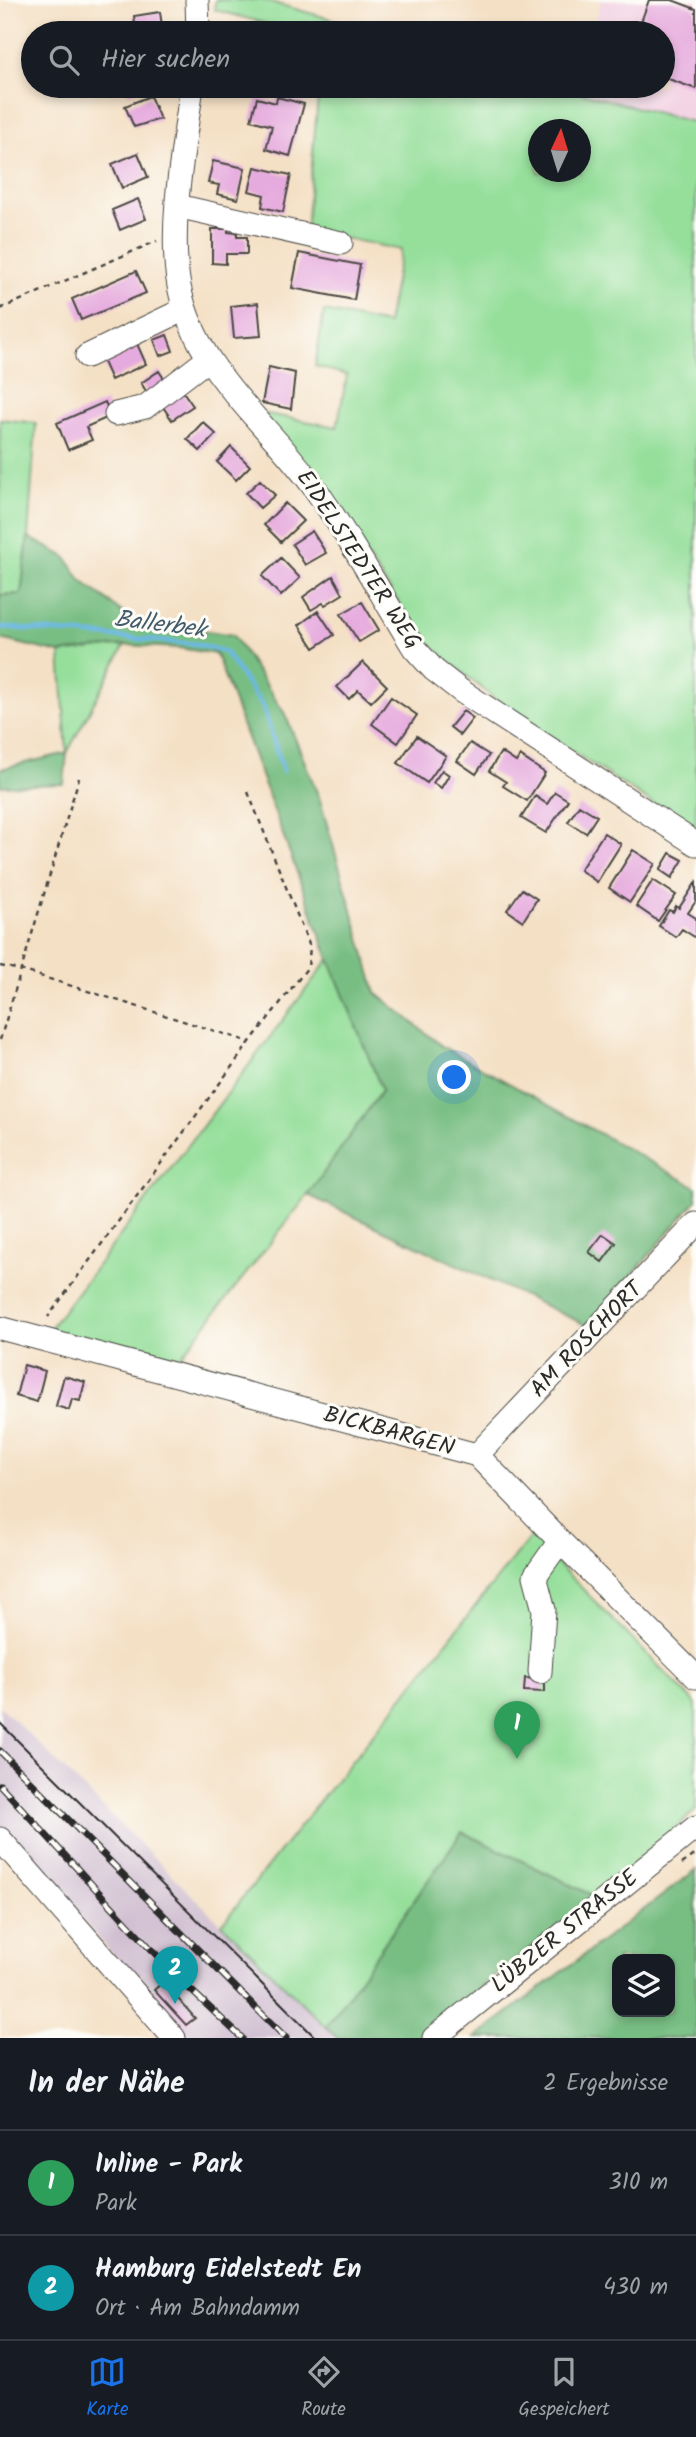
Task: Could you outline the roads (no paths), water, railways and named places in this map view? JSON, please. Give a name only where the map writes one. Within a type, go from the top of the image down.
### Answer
[{"type":"street","points":[[197,0],[198,21]]},
{"type":"street","name":"EIDELSTEDTER WEG","points":[[190,98],[177,206],[177,275],[185,309],[196,338],[208,359],[230,390],[316,490],[414,648],[434,670],[461,691],[696,844]]},
{"type":"street","points":[[177,206],[341,243]]},
{"type":"street","points":[[87,356],[185,309]]},
{"type":"street","points":[[116,414],[136,411],[153,403],[208,359]]},
{"type":"street","name":"AM ROSCHORT","points":[[477,1455],[696,1224]]},
{"type":"street","name":"BICKBARGEN","points":[[0,1328],[477,1455],[696,1677]]},
{"type":"street","points":[[540,1672],[544,1610],[535,1576],[560,1541]]},
{"type":"street","name":"LÜBZER STRASSE","points":[[434,2038],[696,1826]]},
{"type":"street","points":[[0,1839],[174,2038]]},
{"type":"waterway","name":"Ballerbek","points":[[0,627],[196,644],[225,652],[263,707],[283,771]]},
{"type":"tram line","points":[[0,1723],[316,2038]]},
{"type":"railway","points":[[0,1751],[286,2038]]},
{"type":"railway","points":[[0,1785],[177,1977],[242,2038]]},
{"type":"place","name":"Inline - Park","points":[[517,1759]]},
{"type":"place","name":"Hamburg Eidelstedt En","points":[[175,2004]]}]
